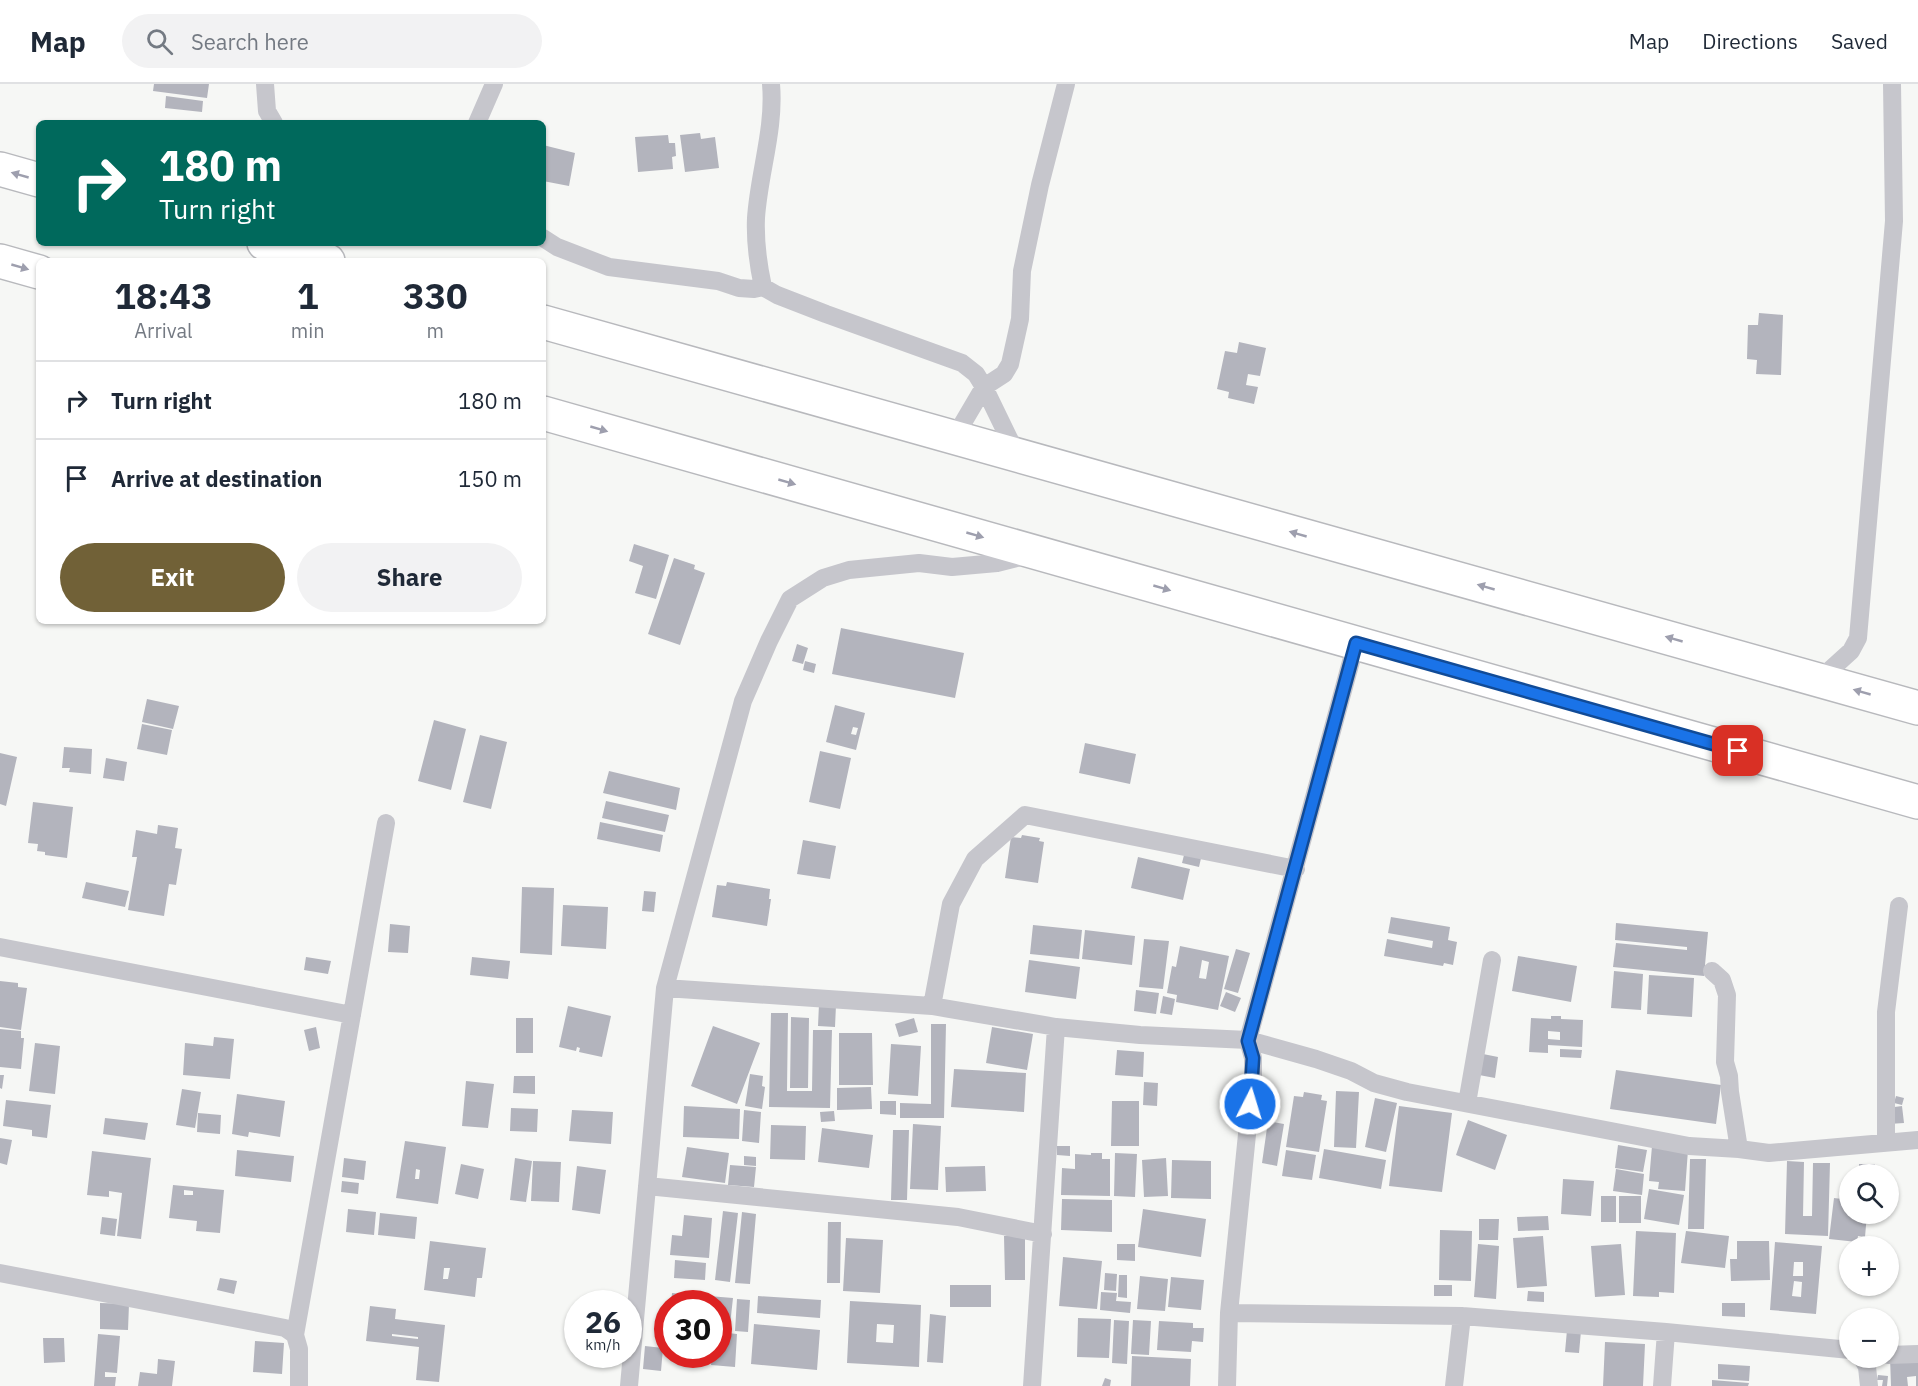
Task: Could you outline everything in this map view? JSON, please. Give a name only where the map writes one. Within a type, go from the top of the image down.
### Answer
[{"type":"highway","points":[[0,169],[36,179]]},
{"type":"highway","points":[[275,246],[317,258]]},
{"type":"highway","points":[[0,261],[36,271]]},
{"type":"highway","points":[[546,323],[1918,708]]},
{"type":"highway","points":[[546,414],[1918,802]]},
{"type":"street","points":[[265,84],[267,111],[272,120]]},
{"type":"street","points":[[478,120],[494,84]]},
{"type":"street","points":[[763,287],[758,265],[756,218],[770,123],[771,84]]},
{"type":"street","points":[[954,438],[984,387],[1004,374],[1010,364],[1020,319],[1022,271],[1040,185],[1066,84]]},
{"type":"street","points":[[1819,680],[1851,651],[1858,638],[1894,221],[1892,84]]},
{"type":"street","points":[[546,240],[609,267],[718,281],[753,290],[763,287],[817,311],[962,363],[976,374],[984,387],[1017,455]]},
{"type":"street","points":[[629,1386],[665,988],[743,701],[790,599],[823,578],[849,570],[919,563],[952,567],[997,563],[1038,553]]},
{"type":"street","points":[[1227,1386],[1229,1313],[1253,1075],[1253,1058],[1248,1041],[1356,643]]},
{"type":"street","points":[[932,1006],[951,904],[975,859],[1025,815],[1296,869]]},
{"type":"street","points":[[299,1386],[299,1348],[295,1335],[386,823]]},
{"type":"street","points":[[1886,1142],[1886,1012],[1899,906]]},
{"type":"street","points":[[0,947],[352,1015]]},
{"type":"street","points":[[1467,1103],[1492,960]]},
{"type":"street","points":[[1712,971],[1722,980],[1727,996],[1725,1062],[1739,1149]]},
{"type":"street","points":[[665,988],[932,1006],[1056,1027],[1140,1035],[1248,1041],[1316,1059],[1351,1071],[1374,1083],[1407,1092],[1689,1146],[1769,1153],[1918,1140]]},
{"type":"street","points":[[1032,1386],[1056,1027]]},
{"type":"street","points":[[647,1186],[958,1217],[1042,1234]]},
{"type":"street","points":[[0,1273],[285,1328],[295,1335]]},
{"type":"street","points":[[1229,1313],[1462,1316],[1666,1332],[1839,1349]]},
{"type":"street","points":[[1454,1386],[1462,1316]]},
{"type":"street","points":[[1662,1386],[1666,1332]]},
{"type":"street","points":[[1899,1354],[1918,1354]]},
{"type":"street","points":[[1867,1368],[1869,1386]]},
{"type":"building","points":[[154,84],[209,84],[207,98],[153,91]]},
{"type":"building","points":[[166,96],[203,101],[202,112],[165,108]]},
{"type":"building","points":[[700,133],[701,139],[715,137],[719,168],[685,172],[680,135]]},
{"type":"building","points":[[668,135],[669,143],[675,143],[676,156],[672,157],[673,169],[638,172],[635,137]]},
{"type":"building","points":[[546,146],[575,153],[569,186],[546,182]]},
{"type":"building","points":[[1759,313],[1783,315],[1781,375],[1756,374],[1757,360],[1747,359],[1748,325],[1758,325]]},
{"type":"building","points":[[1239,342],[1266,348],[1260,376],[1248,374],[1246,385],[1258,387],[1254,404],[1228,398],[1229,392],[1217,389],[1225,351],[1237,353]]},
{"type":"building","points":[[634,544],[669,555],[656,599],[635,593],[643,566],[629,561]]},
{"type":"building","points":[[674,558],[695,565],[694,569],[705,573],[680,645],[648,634]]},
{"type":"building","points":[[841,628],[964,653],[955,698],[832,674]]},
{"type":"building","points":[[797,644],[808,648],[803,664],[792,661]]},
{"type":"building","points":[[805,661],[816,664],[814,673],[803,670]]},
{"type":"building","points":[[147,699],[179,706],[173,729],[142,722]]},
{"type":"building","points":[[835,705],[865,713],[856,750],[826,742]],"holes":[[[853,727],[858,728],[856,735],[851,734]]]},
{"type":"building","points":[[434,720],[466,729],[451,790],[418,781]]},
{"type":"building","points":[[142,724],[172,730],[167,755],[137,749]]},
{"type":"building","points":[[480,735],[507,742],[491,809],[463,802]]},
{"type":"building","points":[[1085,743],[1136,754],[1130,784],[1079,773]]},
{"type":"building","points":[[64,747],[92,749],[91,774],[69,772],[70,768],[62,768]]},
{"type":"building","points":[[820,751],[851,758],[840,809],[809,802]]},
{"type":"building","points":[[0,753],[17,757],[6,806],[0,804]]},
{"type":"building","points":[[106,758],[127,762],[124,781],[103,778]]},
{"type":"building","points":[[609,771],[680,788],[676,810],[603,793]]},
{"type":"building","points":[[606,801],[669,815],[665,832],[602,818]]},
{"type":"building","points":[[33,802],[73,807],[67,858],[45,855],[45,852],[37,851],[38,844],[28,843]]},
{"type":"building","points":[[600,822],[663,835],[660,852],[597,839]]},
{"type":"building","points":[[158,825],[178,828],[175,848],[182,849],[176,885],[169,884],[164,916],[128,910],[137,857],[132,857],[136,830],[157,834]]},
{"type":"building","points":[[1022,835],[1040,838],[1039,841],[1044,842],[1038,883],[1005,878],[1011,837],[1021,838]]},
{"type":"building","points":[[803,840],[836,846],[830,879],[797,874]]},
{"type":"building","points":[[1185,851],[1202,854],[1199,867],[1182,863]]},
{"type":"building","points":[[1138,857],[1190,869],[1183,900],[1131,888]]},
{"type":"building","points":[[86,882],[129,891],[125,907],[82,898]]},
{"type":"building","points":[[727,882],[770,889],[769,899],[771,899],[767,926],[712,917],[717,885],[726,886]]},
{"type":"building","points":[[522,887],[554,888],[552,955],[520,953]]},
{"type":"building","points":[[644,891],[656,892],[654,912],[642,911]]},
{"type":"building","points":[[563,905],[608,907],[606,949],[561,946]]},
{"type":"building","points":[[1391,917],[1450,927],[1448,940],[1457,942],[1453,965],[1444,963],[1443,966],[1384,956],[1387,939],[1432,948],[1433,941],[1388,933]]},
{"type":"building","points":[[1616,923],[1708,932],[1704,976],[1613,967],[1616,943],[1687,950],[1687,947],[1615,940]]},
{"type":"building","points":[[390,924],[410,926],[408,953],[388,952]]},
{"type":"building","points":[[1033,925],[1082,930],[1079,959],[1030,954]]},
{"type":"building","points":[[1085,930],[1135,936],[1132,965],[1082,959]]},
{"type":"building","points":[[1144,939],[1169,941],[1163,989],[1139,987]]},
{"type":"building","points":[[1180,946],[1229,956],[1218,1010],[1176,1002],[1177,995],[1167,993],[1172,966],[1176,967]],"holes":[[[1202,960],[1209,962],[1206,979],[1199,978]]]},
{"type":"building","points":[[1236,949],[1250,953],[1238,993],[1224,989]]},
{"type":"building","points":[[1518,956],[1577,966],[1571,1002],[1512,991]]},
{"type":"building","points":[[306,957],[331,961],[328,974],[304,970]]},
{"type":"building","points":[[472,957],[510,961],[508,979],[470,975]]},
{"type":"building","points":[[1029,960],[1080,967],[1076,999],[1025,992]]},
{"type":"building","points":[[1614,971],[1643,974],[1641,1010],[1611,1008]]},
{"type":"building","points":[[1649,975],[1694,978],[1692,1017],[1647,1014]]},
{"type":"building","points":[[0,981],[18,983],[18,987],[27,988],[21,1030],[0,1027]]},
{"type":"building","points":[[1136,990],[1159,993],[1156,1014],[1134,1011]]},
{"type":"building","points":[[1226,992],[1241,998],[1235,1012],[1220,1006]]},
{"type":"building","points":[[1163,996],[1175,999],[1172,1015],[1160,1013]]},
{"type":"building","points":[[819,1004],[836,1005],[835,1027],[818,1026]]},
{"type":"building","points":[[568,1006],[611,1016],[602,1057],[579,1052],[580,1048],[577,1047],[576,1051],[559,1047]]},
{"type":"building","points":[[771,1013],[788,1013],[787,1091],[812,1091],[813,1030],[832,1030],[830,1108],[769,1107]]},
{"type":"building","points":[[1551,1016],[1561,1016],[1561,1019],[1583,1020],[1582,1047],[1548,1045],[1548,1053],[1529,1052],[1531,1018],[1551,1019]],"holes":[[[1548,1031],[1560,1032],[1560,1040],[1548,1039]]]},
{"type":"building","points":[[791,1017],[809,1018],[808,1088],[790,1088]]},
{"type":"building","points":[[516,1018],[533,1018],[533,1053],[516,1053]]},
{"type":"building","points":[[914,1018],[918,1032],[899,1037],[895,1024]]},
{"type":"building","points":[[931,1024],[946,1024],[944,1118],[900,1118],[900,1103],[931,1104]]},
{"type":"building","points":[[713,1026],[760,1043],[737,1104],[691,1086]]},
{"type":"building","points":[[316,1027],[320,1048],[309,1051],[304,1030]]},
{"type":"building","points":[[992,1027],[1033,1034],[1027,1070],[986,1063]]},
{"type":"building","points":[[0,1029],[21,1031],[21,1038],[24,1038],[21,1069],[0,1067]]},
{"type":"building","points":[[839,1033],[872,1033],[873,1085],[839,1085]]},
{"type":"building","points":[[214,1037],[234,1039],[230,1079],[183,1075],[185,1043],[213,1046]]},
{"type":"building","points":[[35,1043],[60,1046],[55,1094],[29,1091]]},
{"type":"building","points":[[891,1044],[921,1046],[918,1096],[888,1094]]},
{"type":"building","points":[[1560,1049],[1582,1050],[1581,1058],[1560,1057]]},
{"type":"building","points":[[1117,1050],[1144,1052],[1143,1077],[1115,1075]]},
{"type":"building","points":[[1483,1054],[1498,1057],[1495,1078],[1479,1075]]},
{"type":"building","points":[[954,1069],[1026,1073],[1024,1112],[951,1107]]},
{"type":"building","points":[[1616,1070],[1721,1085],[1716,1124],[1610,1109]]},
{"type":"building","points":[[750,1074],[763,1076],[762,1086],[765,1087],[762,1109],[745,1106]]},
{"type":"building","points":[[0,1075],[4,1075],[2,1089],[0,1088]]},
{"type":"building","points":[[514,1076],[535,1076],[535,1094],[513,1093]]},
{"type":"building","points":[[466,1081],[494,1084],[488,1128],[462,1126]]},
{"type":"building","points":[[1144,1082],[1158,1083],[1157,1106],[1143,1105]]},
{"type":"building","points":[[871,1087],[872,1109],[837,1110],[837,1088]]},
{"type":"building","points":[[182,1089],[201,1092],[195,1128],[176,1125]]},
{"type":"building","points":[[1336,1091],[1359,1092],[1356,1148],[1334,1147]]},
{"type":"building","points":[[1304,1092],[1322,1095],[1321,1100],[1327,1101],[1319,1152],[1286,1147],[1294,1096],[1303,1097]]},
{"type":"building","points":[[237,1094],[285,1101],[280,1137],[249,1132],[248,1137],[232,1134]]},
{"type":"building","points":[[1896,1096],[1904,1098],[1902,1105],[1894,1103]]},
{"type":"building","points":[[1375,1098],[1397,1103],[1386,1152],[1365,1147]]},
{"type":"building","points":[[6,1100],[51,1105],[47,1138],[32,1136],[32,1130],[3,1126]]},
{"type":"building","points":[[880,1101],[896,1101],[896,1115],[880,1114]]},
{"type":"building","points":[[1112,1101],[1139,1101],[1139,1146],[1111,1146]]},
{"type":"building","points":[[684,1106],[740,1109],[739,1139],[683,1137]]},
{"type":"building","points":[[1399,1106],[1452,1113],[1442,1192],[1389,1186]]},
{"type":"building","points":[[1902,1106],[1904,1123],[1889,1124],[1887,1108]]},
{"type":"building","points":[[511,1108],[538,1109],[537,1132],[510,1131]]},
{"type":"building","points":[[572,1110],[613,1112],[611,1144],[569,1141]]},
{"type":"building","points":[[744,1110],[761,1112],[759,1143],[742,1141]]},
{"type":"building","points":[[834,1111],[835,1121],[821,1122],[820,1112]]},
{"type":"building","points":[[198,1113],[221,1115],[220,1134],[197,1132]]},
{"type":"building","points":[[105,1118],[148,1123],[145,1140],[103,1134]]},
{"type":"building","points":[[1468,1120],[1507,1135],[1495,1170],[1456,1155]]},
{"type":"building","points":[[1268,1121],[1284,1124],[1277,1166],[1262,1163]]},
{"type":"building","points":[[913,1124],[941,1126],[938,1190],[910,1189]]},
{"type":"building","points":[[771,1125],[806,1126],[805,1160],[770,1159]]},
{"type":"building","points":[[822,1128],[873,1135],[869,1168],[818,1162]]},
{"type":"building","points":[[893,1130],[909,1130],[907,1200],[891,1200]]},
{"type":"building","points":[[0,1138],[12,1140],[7,1165],[0,1163]]},
{"type":"building","points":[[405,1141],[446,1147],[438,1204],[396,1198]],"holes":[[[416,1169],[420,1170],[419,1179],[415,1179]]]},
{"type":"building","points":[[1618,1145],[1647,1150],[1643,1172],[1615,1168]]},
{"type":"building","points":[[1057,1146],[1070,1146],[1070,1156],[1057,1155]]},
{"type":"building","points":[[1652,1146],[1688,1150],[1685,1191],[1658,1189],[1659,1182],[1649,1181]]},
{"type":"building","points":[[687,1147],[729,1153],[725,1183],[682,1177]]},
{"type":"building","points":[[1324,1149],[1386,1160],[1381,1189],[1319,1178]]},
{"type":"building","points":[[237,1150],[294,1156],[291,1182],[235,1176]]},
{"type":"building","points":[[1286,1150],[1316,1155],[1312,1180],[1282,1176]]},
{"type":"building","points":[[92,1151],[151,1158],[141,1239],[117,1236],[122,1193],[109,1191],[109,1197],[87,1195]]},
{"type":"building","points":[[1091,1153],[1102,1153],[1102,1159],[1110,1159],[1110,1196],[1061,1195],[1062,1168],[1075,1169],[1075,1154],[1091,1155]]},
{"type":"building","points":[[1115,1153],[1137,1154],[1135,1197],[1114,1196]]},
{"type":"building","points":[[744,1156],[756,1157],[756,1166],[744,1165]]},
{"type":"building","points":[[344,1158],[366,1161],[364,1180],[342,1177]]},
{"type":"building","points":[[515,1158],[532,1161],[526,1202],[510,1200]]},
{"type":"building","points":[[1166,1158],[1168,1196],[1144,1197],[1142,1160]]},
{"type":"building","points":[[1690,1159],[1706,1159],[1704,1229],[1688,1229]]},
{"type":"building","points":[[1172,1160],[1211,1161],[1211,1199],[1171,1198]]},
{"type":"building","points":[[533,1161],[561,1162],[559,1202],[531,1201]]},
{"type":"building","points":[[1787,1161],[1804,1162],[1803,1216],[1812,1216],[1813,1163],[1830,1163],[1828,1236],[1785,1234]]},
{"type":"building","points":[[461,1164],[484,1169],[478,1199],[455,1194]]},
{"type":"building","points":[[730,1165],[756,1167],[754,1187],[728,1185]]},
{"type":"building","points":[[577,1166],[606,1170],[600,1214],[572,1210]]},
{"type":"building","points":[[985,1166],[986,1191],[946,1192],[945,1167]]},
{"type":"building","points":[[1616,1169],[1644,1174],[1642,1195],[1613,1191]]},
{"type":"building","points":[[1563,1179],[1594,1181],[1591,1216],[1561,1214]]},
{"type":"building","points":[[342,1181],[359,1183],[358,1194],[341,1192]]},
{"type":"building","points":[[173,1185],[224,1190],[220,1233],[196,1231],[197,1221],[169,1218]],"holes":[[[184,1190],[193,1191],[193,1195],[184,1195]]]},
{"type":"building","points":[[1649,1189],[1684,1195],[1679,1225],[1644,1219]]},
{"type":"building","points":[[1601,1196],[1616,1196],[1616,1222],[1601,1222]]},
{"type":"building","points":[[1619,1196],[1641,1196],[1641,1223],[1619,1223]]},
{"type":"building","points":[[1834,1198],[1839,1199],[1839,1224],[1866,1224],[1865,1236],[1839,1236],[1839,1240],[1829,1239]]},
{"type":"building","points":[[1062,1199],[1112,1200],[1112,1232],[1061,1230]]},
{"type":"building","points":[[348,1209],[376,1212],[374,1235],[346,1232]]},
{"type":"building","points":[[1143,1209],[1206,1219],[1201,1257],[1138,1247]]},
{"type":"building","points":[[723,1211],[738,1213],[730,1282],[715,1280]]},
{"type":"building","points":[[742,1212],[756,1214],[750,1284],[735,1283]]},
{"type":"building","points":[[380,1213],[417,1217],[415,1239],[378,1235]]},
{"type":"building","points":[[684,1215],[712,1218],[709,1258],[670,1255],[672,1235],[682,1236]]},
{"type":"building","points":[[1548,1216],[1549,1230],[1518,1231],[1517,1217]]},
{"type":"building","points":[[102,1217],[117,1219],[115,1236],[100,1234]]},
{"type":"building","points":[[1479,1219],[1499,1219],[1498,1240],[1479,1240]]},
{"type":"building","points":[[828,1222],[841,1222],[840,1283],[827,1283]]},
{"type":"building","points":[[1440,1230],[1472,1231],[1471,1281],[1439,1280]]},
{"type":"building","points":[[1636,1231],[1676,1233],[1674,1293],[1659,1292],[1659,1297],[1633,1296]]},
{"type":"building","points":[[1686,1231],[1729,1236],[1725,1268],[1681,1263]]},
{"type":"building","points":[[1025,1235],[1025,1280],[1005,1280],[1004,1236]]},
{"type":"building","points":[[1543,1236],[1547,1286],[1517,1288],[1513,1238]]},
{"type":"building","points":[[846,1238],[883,1240],[880,1293],[843,1291]]},
{"type":"building","points":[[430,1241],[486,1248],[482,1278],[477,1278],[475,1297],[424,1290]],"holes":[[[444,1268],[450,1268],[448,1279],[443,1279]]]},
{"type":"building","points":[[1737,1241],[1769,1241],[1770,1280],[1731,1281],[1730,1259],[1737,1259]]},
{"type":"building","points":[[1775,1242],[1822,1246],[1816,1314],[1770,1310]],"holes":[[[1794,1262],[1803,1262],[1803,1276],[1793,1276]],[[1794,1281],[1802,1282],[1801,1297],[1792,1296]]]},
{"type":"building","points":[[1117,1244],[1135,1244],[1135,1261],[1117,1260]]},
{"type":"building","points":[[1478,1244],[1499,1246],[1496,1299],[1474,1297]]},
{"type":"building","points":[[1621,1244],[1625,1295],[1595,1297],[1591,1246]]},
{"type":"building","points":[[1063,1257],[1102,1261],[1097,1309],[1059,1306]]},
{"type":"building","points":[[675,1260],[706,1263],[705,1280],[674,1278]]},
{"type":"building","points":[[1105,1273],[1117,1274],[1116,1291],[1104,1290]]},
{"type":"building","points":[[1119,1275],[1127,1275],[1127,1298],[1118,1297]]},
{"type":"building","points":[[1140,1276],[1168,1279],[1165,1311],[1137,1309]]},
{"type":"building","points":[[1171,1277],[1204,1280],[1201,1310],[1168,1307]]},
{"type":"building","points":[[220,1278],[237,1281],[234,1294],[217,1290]]},
{"type":"building","points":[[950,1285],[991,1285],[991,1307],[950,1307]]},
{"type":"building","points":[[1434,1285],[1452,1285],[1452,1296],[1434,1296]]},
{"type":"building","points":[[1528,1291],[1544,1292],[1544,1302],[1527,1301]]},
{"type":"building","points":[[1101,1292],[1117,1293],[1116,1301],[1131,1302],[1130,1313],[1100,1310]]},
{"type":"building","points":[[758,1296],[821,1300],[820,1318],[757,1313]]},
{"type":"building","points":[[737,1299],[750,1300],[748,1332],[735,1331]]},
{"type":"building","points":[[850,1301],[921,1305],[919,1367],[847,1363]],"holes":[[[877,1324],[894,1325],[893,1343],[876,1342]]]},
{"type":"building","points":[[100,1303],[129,1304],[128,1330],[100,1329]]},
{"type":"building","points":[[1722,1303],[1745,1303],[1745,1317],[1722,1316]]},
{"type":"building","points":[[370,1306],[396,1309],[395,1319],[445,1325],[439,1382],[416,1380],[419,1347],[366,1341]],"holes":[[[392,1334],[418,1337],[418,1339],[392,1336]]]},
{"type":"building","points":[[930,1314],[946,1316],[943,1363],[927,1362]]},
{"type":"building","points":[[1078,1318],[1111,1319],[1109,1358],[1077,1357]]},
{"type":"building","points":[[1114,1320],[1129,1321],[1127,1364],[1112,1363]]},
{"type":"building","points":[[1133,1320],[1151,1321],[1149,1355],[1131,1354]]},
{"type":"building","points":[[1159,1321],[1193,1323],[1193,1328],[1204,1328],[1203,1342],[1192,1341],[1191,1352],[1157,1350]]},
{"type":"building","points":[[754,1324],[820,1330],[817,1370],[751,1364]]},
{"type":"building","points":[[1567,1330],[1581,1331],[1579,1353],[1565,1352]]},
{"type":"building","points":[[732,1333],[737,1334],[735,1367],[732,1367]]},
{"type":"building","points":[[98,1334],[120,1336],[117,1373],[105,1372],[105,1377],[116,1377],[115,1386],[94,1386]]},
{"type":"building","points":[[43,1338],[64,1338],[65,1362],[44,1363]]},
{"type":"building","points":[[255,1341],[284,1343],[282,1374],[253,1372]]},
{"type":"building","points":[[1605,1342],[1645,1344],[1643,1386],[1603,1386]]},
{"type":"building","points":[[645,1346],[654,1347],[654,1368],[661,1368],[661,1371],[643,1369]]},
{"type":"building","points":[[1132,1356],[1191,1359],[1190,1386],[1131,1386]]},
{"type":"building","points":[[1918,1356],[1918,1386],[1916,1386],[1916,1376],[1907,1377],[1908,1386],[1891,1386],[1890,1368],[1899,1368],[1899,1357]]},
{"type":"building","points":[[158,1359],[175,1361],[172,1386],[138,1386],[140,1372],[157,1374]]},
{"type":"building","points":[[1718,1364],[1750,1366],[1749,1381],[1718,1379]]},
{"type":"building","points":[[1878,1375],[1888,1376],[1887,1386],[1882,1386],[1883,1380],[1877,1380]]},
{"type":"building","points":[[1105,1378],[1111,1380],[1110,1386],[1102,1386]]},
{"type":"building","points":[[1712,1380],[1749,1383],[1748,1386],[1712,1386]]},
{"type":"route","points":[[1250,1104],[1253,1058],[1248,1041],[1356,643],[1738,751]]}]
